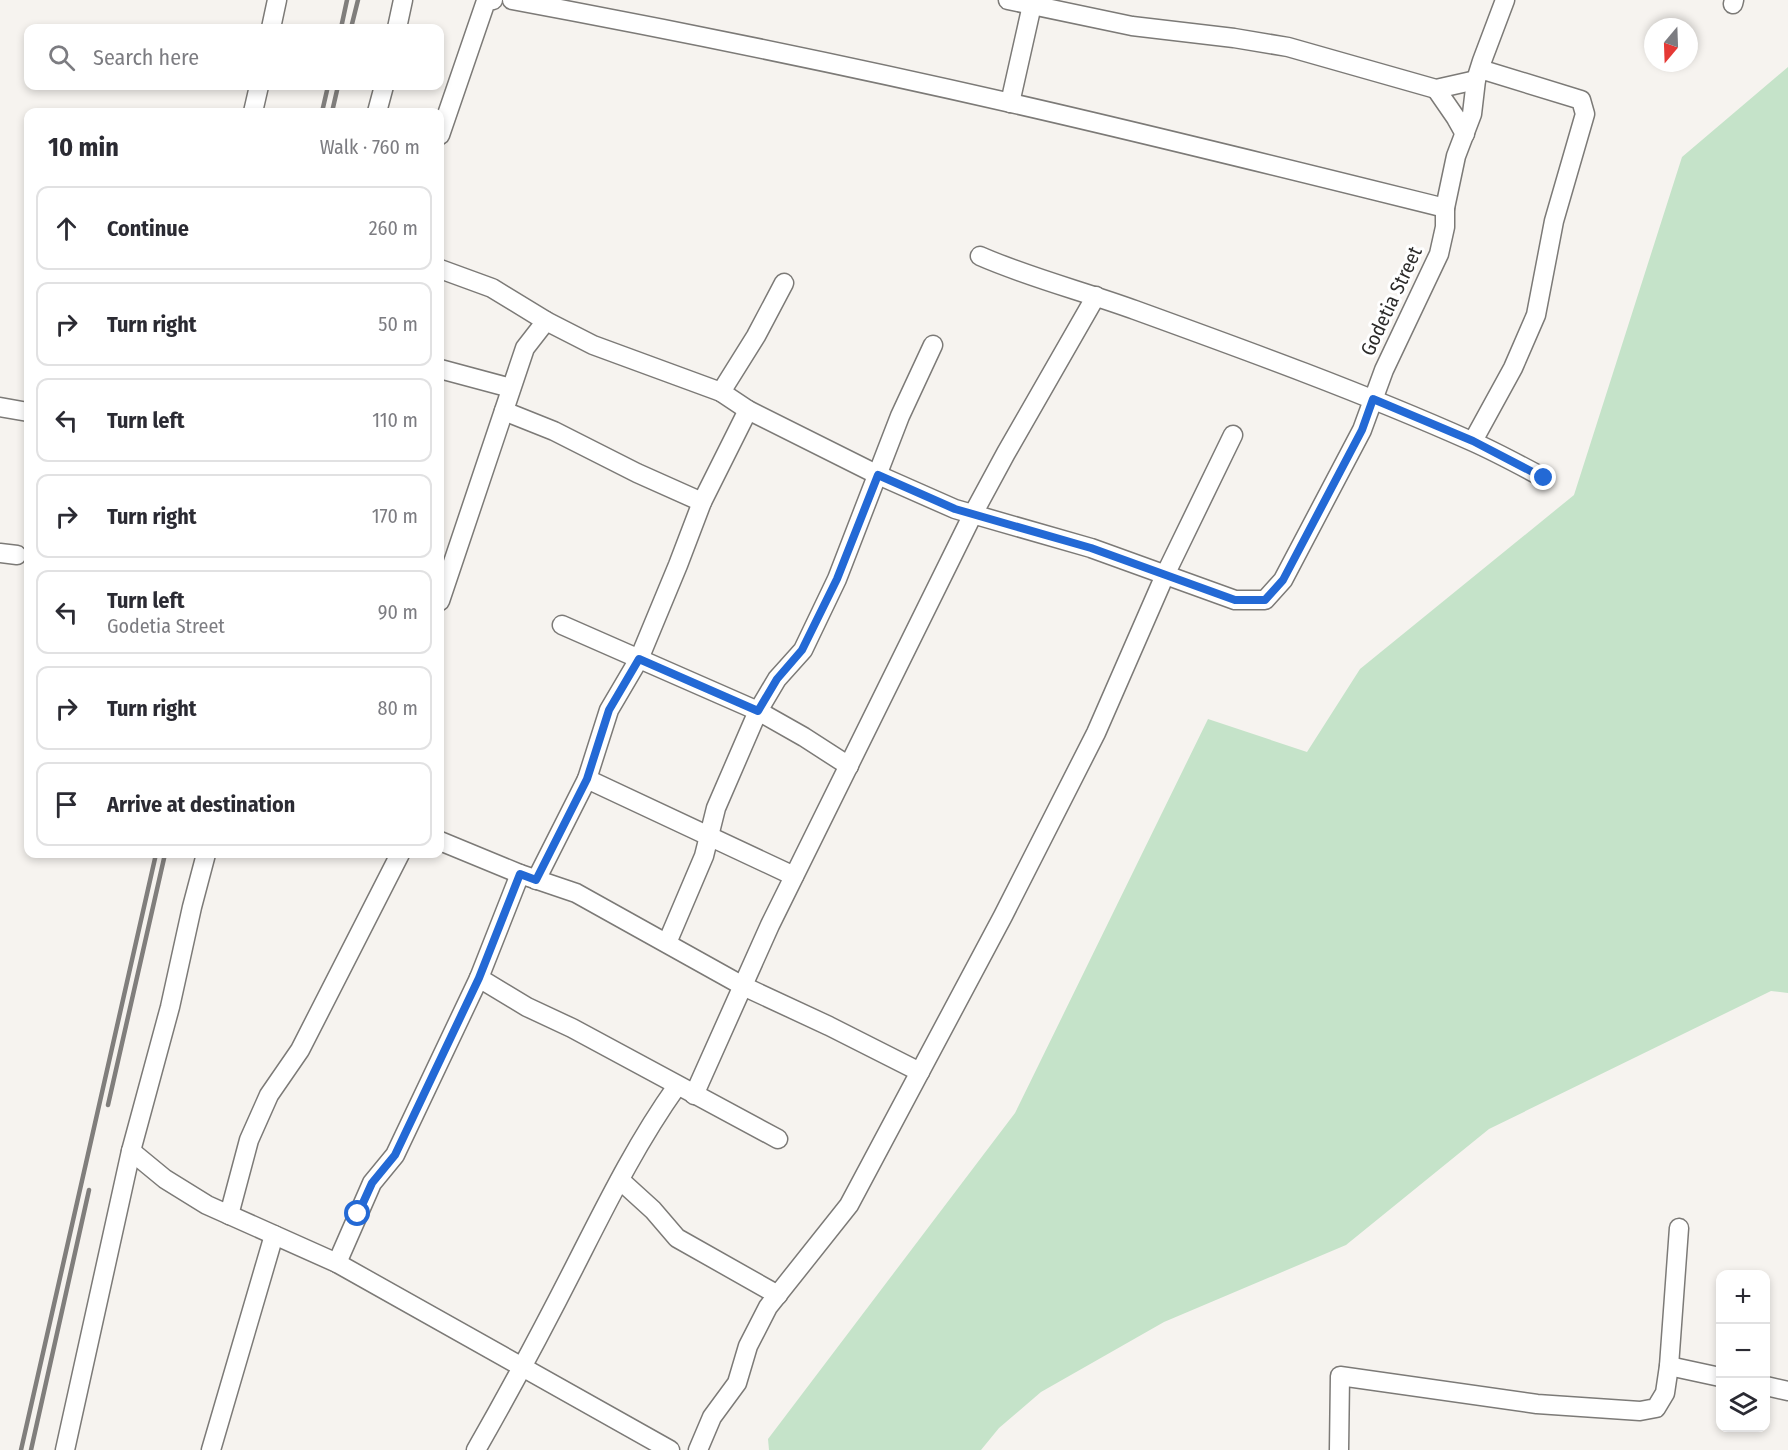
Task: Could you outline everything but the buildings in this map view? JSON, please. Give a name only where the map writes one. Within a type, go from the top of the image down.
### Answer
[{"type":"street","points":[[272,24],[278,0]]},
{"type":"street","points":[[398,24],[404,0]]},
{"type":"street","points":[[444,123],[486,1],[493,0]]},
{"type":"street","points":[[512,0],[677,31],[1010,102],[1445,208]]},
{"type":"street","points":[[1008,0],[1132,26],[1288,47],[1436,89],[1478,74],[1581,100],[1585,114],[1554,221],[1536,315],[1513,368],[1473,441]]},
{"type":"street","name":"Godetia Street","points":[[1166,575],[1235,600],[1265,600],[1283,580],[1362,430],[1384,370],[1439,254],[1445,226],[1445,208],[1456,156],[1472,114],[1478,74],[1505,0]]},
{"type":"street","points":[[1010,102],[1032,5]]},
{"type":"street","points":[[1436,89],[1465,134]]},
{"type":"street","points":[[254,108],[258,90]]},
{"type":"street","points":[[379,108],[383,90]]},
{"type":"street","points":[[980,256],[1010,269],[1096,296],[1373,399],[1473,441],[1544,478]]},
{"type":"street","points":[[444,270],[492,288],[546,321],[593,345],[721,392],[748,410],[878,475],[955,509],[1091,548],[1166,575]]},
{"type":"street","points":[[721,392],[756,336],[784,283]]},
{"type":"street","points":[[694,1095],[770,925],[974,514],[1006,453],[1096,296]]},
{"type":"street","points":[[444,589],[525,348],[546,321]]},
{"type":"street","points":[[667,943],[704,856],[716,808],[758,711],[777,679],[802,650],[837,579],[900,416],[933,345]]},
{"type":"street","points":[[444,370],[512,388]]},
{"type":"street","points":[[0,407],[24,411]]},
{"type":"street","points":[[337,1263],[372,1183],[395,1155],[528,877],[587,779],[609,710],[639,659],[702,502],[748,410]]},
{"type":"street","points":[[504,411],[554,431],[637,473],[702,502]]},
{"type":"street","points":[[698,1450],[712,1417],[737,1383],[748,1346],[768,1307],[849,1205],[1003,916],[1096,733],[1166,575],[1233,435]]},
{"type":"street","points":[[562,625],[758,711],[849,766]]},
{"type":"street","points":[[587,779],[794,876]]},
{"type":"street","points":[[444,843],[528,877],[576,893],[743,986],[920,1072]]},
{"type":"street","points":[[65,1450],[131,1151],[170,1007],[205,858]]},
{"type":"street","points":[[229,1215],[249,1140],[269,1095],[300,1050],[398,858]]},
{"type":"street","points":[[479,978],[527,1007],[572,1028],[778,1139]]},
{"type":"street","points":[[476,1450],[523,1367],[652,1121],[677,1086]]},
{"type":"street","points":[[131,1151],[165,1179],[207,1205],[337,1263],[670,1450]]},
{"type":"street","points":[[620,1180],[653,1210],[677,1238],[778,1295]]},
{"type":"street","points":[[1339,1450],[1340,1376],[1537,1404],[1640,1411],[1656,1408],[1665,1393],[1669,1366],[1679,1228]]},
{"type":"street","points":[[211,1450],[274,1235]]},
{"type":"street","points":[[1669,1366],[1716,1376]]},
{"type":"street","points":[[1770,1387],[1788,1391]]},
{"type":"green space","points":[[1788,67],[1788,993],[1771,991],[1489,1129],[1346,1245],[1164,1322],[1041,1392],[999,1428],[981,1450],[769,1450],[768,1439],[1015,1113],[1208,719],[1307,752],[1360,669],[1574,495],[1682,157]]},
{"type":"railway","points":[[342,24],[347,0]]},
{"type":"railway","points":[[352,24],[358,0]]},
{"type":"railway","points":[[323,108],[327,90]]},
{"type":"railway","points":[[333,108],[337,90]]},
{"type":"railway","points":[[21,1450],[155,858]]},
{"type":"railway","points":[[108,1105],[164,858]]},
{"type":"railway","points":[[31,1450],[89,1190]]},
{"type":"route","points":[[358,1214],[372,1183],[395,1155],[479,978],[520,874],[536,880],[587,779],[609,710],[639,659],[758,711],[777,679],[802,650],[837,579],[878,475],[955,509],[1091,548],[1235,600],[1265,600],[1283,580],[1348,459],[1373,399],[1473,441],[1544,478]]}]
